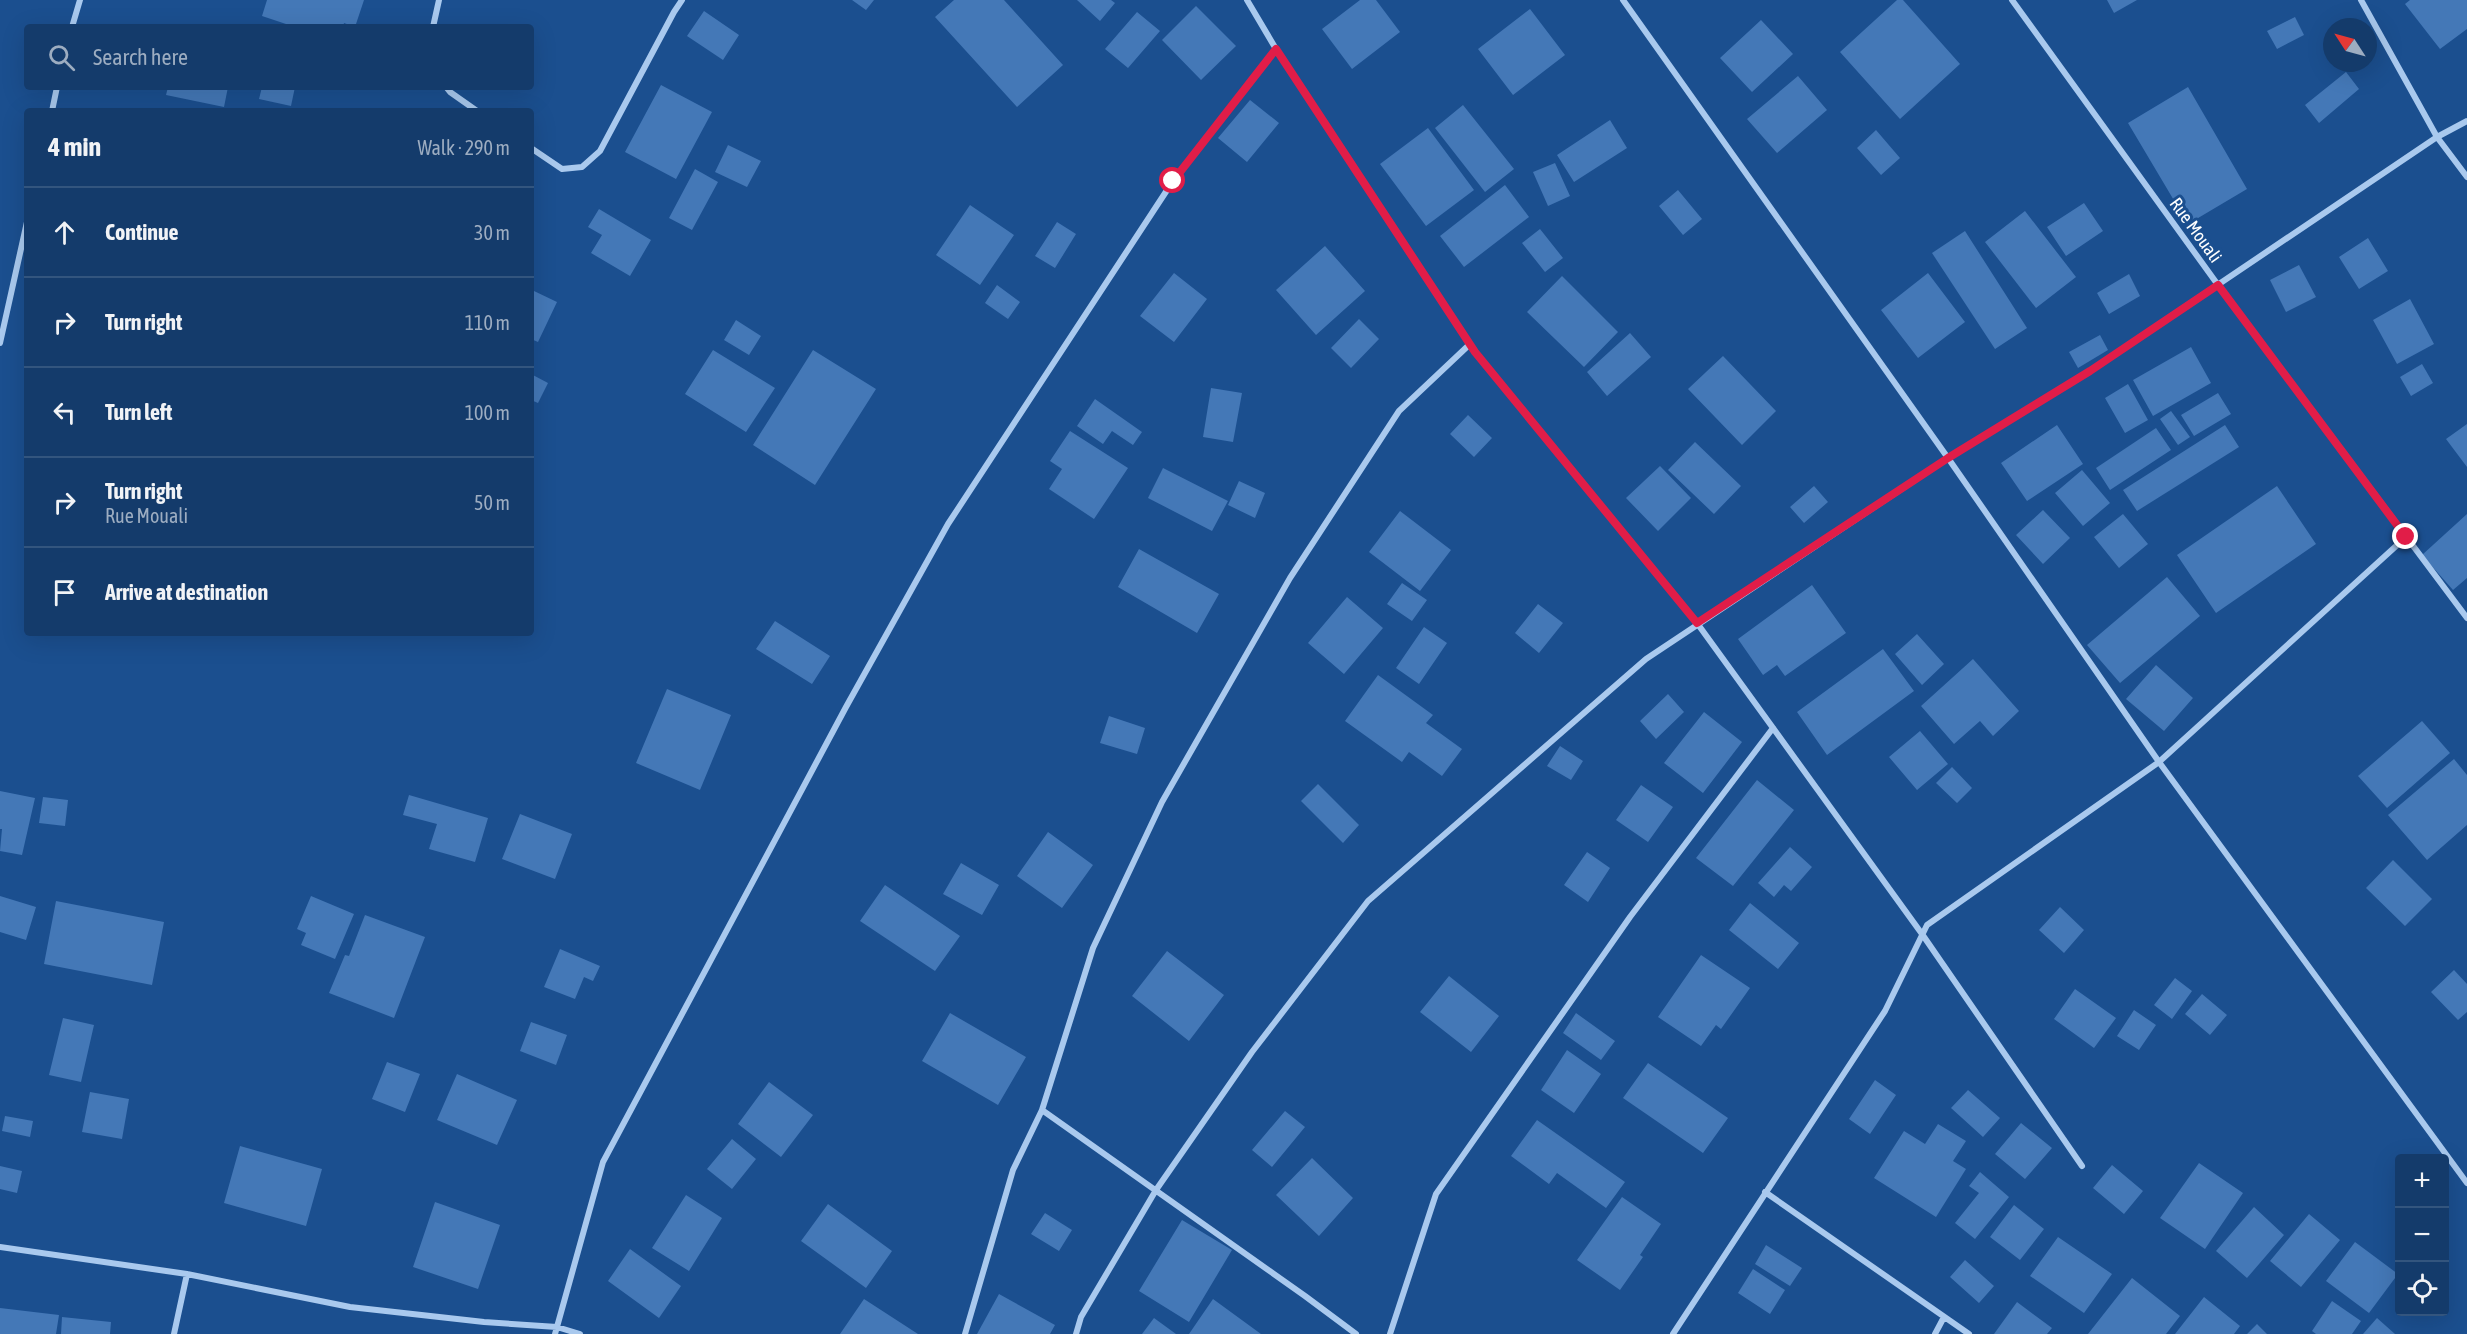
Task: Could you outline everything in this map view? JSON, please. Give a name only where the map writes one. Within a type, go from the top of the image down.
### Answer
[{"type":"street","points":[[73,24],[80,0]]},
{"type":"street","points":[[434,24],[439,0]]},
{"type":"street","points":[[534,150],[562,169],[582,166],[600,151],[682,0]]},
{"type":"street","points":[[1247,0],[1276,49],[1470,344],[1697,623],[1922,934],[2082,1166]]},
{"type":"street","points":[[1623,0],[1948,458],[2159,762],[2467,1183]]},
{"type":"street","name":"Rue Mouali","points":[[2012,0],[2218,285],[2467,618]]},
{"type":"street","points":[[2361,0],[2437,138],[2467,177]]},
{"type":"street","points":[[556,1330],[603,1162],[846,707],[948,524],[1173,181],[1276,49]]},
{"type":"street","points":[[53,108],[56,90]]},
{"type":"street","points":[[448,90],[473,108]]},
{"type":"street","points":[[1076,1334],[1081,1317],[1156,1190],[1252,1052],[1368,901],[1646,659],[1948,458],[2090,371],[2437,138],[2467,121]]},
{"type":"street","points":[[0,343],[24,235]]},
{"type":"street","points":[[965,1334],[1013,1170],[1042,1110],[1093,948],[1162,802],[1290,578],[1399,411],[1470,344]]},
{"type":"street","points":[[1673,1334],[1885,1011],[1927,925],[2159,762],[2406,537]]},
{"type":"street","points":[[1390,1334],[1436,1194],[1630,917],[1773,728]]},
{"type":"street","points":[[1042,1110],[1356,1334]]},
{"type":"street","points":[[1766,1192],[1969,1334]]},
{"type":"street","points":[[0,1247],[187,1274],[350,1308],[580,1334]]},
{"type":"street","points":[[174,1334],[187,1274]]},
{"type":"street","points":[[1935,1334],[1944,1317]]},
{"type":"building","points":[[267,0],[364,0],[356,24],[286,24],[262,16]]},
{"type":"building","points":[[852,0],[874,0],[866,10]]},
{"type":"building","points":[[954,0],[1004,0],[1063,65],[1017,107],[935,17]]},
{"type":"building","points":[[1077,0],[1111,0],[1115,3],[1100,21]]},
{"type":"building","points":[[1360,0],[1376,0],[1400,32],[1352,69],[1322,29]]},
{"type":"building","points":[[1897,0],[1903,0],[1960,64],[1900,119],[1840,52]]},
{"type":"building","points":[[2107,0],[2137,0],[2114,13]]},
{"type":"building","points":[[2410,0],[2467,0],[2467,29],[2440,49],[2405,4]]},
{"type":"building","points":[[1196,6],[1236,46],[1201,80],[1162,40]]},
{"type":"building","points":[[1530,9],[1565,55],[1513,95],[1478,49]]},
{"type":"building","points":[[704,11],[739,35],[723,60],[687,36]]},
{"type":"building","points":[[1137,12],[1160,31],[1128,68],[1105,49]]},
{"type":"building","points":[[2295,17],[2304,35],[2277,49],[2267,31]]},
{"type":"building","points":[[1761,20],[1793,54],[1752,92],[1720,58]]},
{"type":"building","points":[[2346,72],[2359,89],[2319,123],[2305,105]]},
{"type":"building","points":[[1798,76],[1827,110],[1777,153],[1747,119]]},
{"type":"building","points":[[661,85],[712,112],[676,179],[625,152]]},
{"type":"building","points":[[2188,87],[2247,189],[2188,224],[2128,123]]},
{"type":"building","points":[[167,90],[227,90],[224,107],[166,95]]},
{"type":"building","points":[[261,90],[294,90],[291,106],[259,99]]},
{"type":"building","points":[[1250,100],[1279,123],[1247,162],[1218,138]]},
{"type":"building","points":[[1463,105],[1514,169],[1485,192],[1435,128]]},
{"type":"building","points":[[1610,120],[1627,148],[1574,182],[1557,155]]},
{"type":"building","points":[[1428,128],[1474,190],[1426,226],[1380,164]]},
{"type":"building","points":[[1876,130],[1900,158],[1881,175],[1857,148]]},
{"type":"building","points":[[728,145],[761,161],[747,187],[715,172]]},
{"type":"building","points":[[1555,163],[1570,196],[1548,206],[1533,172]]},
{"type":"building","points":[[695,169],[718,182],[692,230],[669,218]]},
{"type":"building","points":[[1505,185],[1529,217],[1464,267],[1440,236]]},
{"type":"building","points":[[1678,190],[1702,219],[1683,235],[1659,206]]},
{"type":"building","points":[[2084,203],[2103,231],[2066,256],[2047,227]]},
{"type":"building","points":[[970,205],[1014,235],[980,285],[936,255]]},
{"type":"building","points":[[599,209],[651,240],[630,276],[591,253],[602,235],[588,227]]},
{"type":"building","points":[[2025,211],[2076,277],[2036,308],[1985,242]]},
{"type":"building","points":[[1057,222],[1076,234],[1055,268],[1035,256]]},
{"type":"building","points":[[1540,229],[1563,258],[1545,272],[1522,243]]},
{"type":"building","points":[[1965,231],[2027,328],[1995,349],[1932,253]]},
{"type":"building","points":[[2368,238],[2388,271],[2359,289],[2339,257]]},
{"type":"building","points":[[1325,246],[1365,291],[1316,335],[1276,290]]},
{"type":"building","points":[[2299,265],[2316,297],[2286,312],[2270,280]]},
{"type":"building","points":[[1174,273],[1207,299],[1174,342],[1140,316]]},
{"type":"building","points":[[1928,273],[1965,322],[1918,358],[1881,310]]},
{"type":"building","points":[[2129,274],[2140,296],[2109,314],[2097,293]]},
{"type":"building","points":[[1562,276],[1618,332],[1584,367],[1527,312]]},
{"type":"building","points":[[997,285],[1020,302],[1008,319],[985,303]]},
{"type":"building","points":[[534,291],[557,302],[538,342],[534,340]]},
{"type":"building","points":[[2410,299],[2434,344],[2397,364],[2373,320]]},
{"type":"building","points":[[1359,319],[1379,339],[1351,368],[1331,348]]},
{"type":"building","points":[[736,320],[761,336],[749,355],[724,340]]},
{"type":"building","points":[[1630,333],[1651,357],[1607,396],[1587,372]]},
{"type":"building","points":[[2100,335],[2108,350],[2078,368],[2069,352]]},
{"type":"building","points":[[2191,347],[2211,383],[2153,416],[2133,380]]},
{"type":"building","points":[[713,350],[775,388],[746,432],[685,394]]},
{"type":"building","points":[[813,350],[876,389],[815,485],[753,445]]},
{"type":"building","points":[[1723,356],[1776,411],[1742,445],[1688,389]]},
{"type":"building","points":[[2422,364],[2433,383],[2411,396],[2400,377]]},
{"type":"building","points":[[534,376],[548,383],[538,403],[534,401]]},
{"type":"building","points":[[2128,384],[2148,420],[2125,433],[2105,398]]},
{"type":"building","points":[[1211,388],[1242,393],[1233,442],[1203,437]]},
{"type":"building","points":[[2218,393],[2231,414],[2194,436],[2181,415]]},
{"type":"building","points":[[1095,399],[1142,432],[1133,445],[1112,431],[1103,444],[1077,426]]},
{"type":"building","points":[[2171,411],[2190,437],[2178,445],[2160,419]]},
{"type":"building","points":[[1468,415],[1492,438],[1474,457],[1450,434]]},
{"type":"building","points":[[2467,424],[2467,467],[2446,439]]},
{"type":"building","points":[[2057,425],[2083,464],[2027,501],[2001,463]]},
{"type":"building","points":[[2225,425],[2239,447],[2137,511],[2123,490]]},
{"type":"building","points":[[2156,428],[2171,450],[2110,490],[2096,468]]},
{"type":"building","points":[[1070,431],[1128,468],[1094,519],[1049,489],[1062,469],[1050,461]]},
{"type":"building","points":[[1695,442],[1741,486],[1714,514],[1668,470]]},
{"type":"building","points":[[1660,466],[1691,498],[1658,531],[1626,498]]},
{"type":"building","points":[[1163,468],[1228,501],[1212,531],[1148,498]]},
{"type":"building","points":[[2082,470],[2110,503],[2083,526],[2055,493]]},
{"type":"building","points":[[1239,481],[1265,493],[1255,518],[1228,505]]},
{"type":"building","points":[[1814,486],[1828,502],[1804,523],[1790,507]]},
{"type":"building","points":[[2277,486],[2316,544],[2216,613],[2177,555]]},
{"type":"building","points":[[2043,510],[2070,538],[2043,564],[2016,535]]},
{"type":"building","points":[[1400,511],[1451,550],[1420,591],[1369,552]]},
{"type":"building","points":[[2123,514],[2148,544],[2119,568],[2094,537]]},
{"type":"building","points":[[2467,514],[2467,578],[2453,590],[2422,555]]},
{"type":"building","points":[[1139,549],[1219,594],[1197,633],[1118,587]]},
{"type":"building","points":[[2167,577],[2200,616],[2120,683],[2087,645]]},
{"type":"building","points":[[1402,583],[1427,600],[1412,621],[1387,604]]},
{"type":"building","points":[[1812,585],[1846,633],[1785,676],[1777,665],[1763,675],[1738,639]]},
{"type":"building","points":[[1347,597],[1383,628],[1344,674],[1308,643]]},
{"type":"building","points":[[1538,604],[1563,623],[1539,653],[1515,633]]},
{"type":"building","points":[[775,621],[830,656],[812,684],[756,649]]},
{"type":"building","points":[[1424,627],[1447,643],[1419,684],[1396,668]]},
{"type":"building","points":[[1917,634],[1944,664],[1922,685],[1895,654]]},
{"type":"building","points":[[1883,649],[1914,691],[1827,755],[1797,712]]},
{"type":"building","points":[[1973,659],[2019,711],[1993,736],[1980,721],[1954,744],[1921,706]]},
{"type":"building","points":[[2156,665],[2193,698],[2164,731],[2126,699]]},
{"type":"building","points":[[1378,675],[1433,715],[1426,723],[1462,749],[1442,776],[1409,752],[1402,762],[1345,721]]},
{"type":"building","points":[[667,689],[731,715],[700,790],[636,763]]},
{"type":"building","points":[[1668,694],[1684,712],[1656,739],[1640,721]]},
{"type":"building","points":[[1704,712],[1742,742],[1703,793],[1664,763]]},
{"type":"building","points":[[1109,716],[1145,728],[1137,754],[1100,743]]},
{"type":"building","points":[[2422,721],[2450,753],[2387,808],[2358,776]]},
{"type":"building","points":[[1920,731],[1948,764],[1917,790],[1889,757]]},
{"type":"building","points":[[1560,746],[1583,761],[1571,780],[1547,766]]},
{"type":"building","points":[[2454,759],[2467,775],[2467,825],[2427,860],[2388,815]]},
{"type":"building","points":[[1952,767],[1972,788],[1957,803],[1936,783]]},
{"type":"building","points":[[1757,780],[1794,810],[1733,886],[1696,858]]},
{"type":"building","points":[[1318,784],[1359,825],[1343,843],[1301,801]]},
{"type":"building","points":[[1641,785],[1673,807],[1648,842],[1616,820]]},
{"type":"building","points":[[0,791],[35,798],[22,855],[0,851],[2,829],[0,829]]},
{"type":"building","points":[[409,795],[488,818],[475,862],[429,849],[437,824],[403,815]]},
{"type":"building","points":[[43,797],[68,800],[65,826],[39,823]]},
{"type":"building","points":[[520,814],[572,834],[555,879],[502,859]]},
{"type":"building","points":[[1048,832],[1093,865],[1062,908],[1017,876]]},
{"type":"building","points":[[1790,847],[1812,867],[1791,891],[1784,885],[1774,897],[1758,883]]},
{"type":"building","points":[[1587,852],[1610,868],[1588,902],[1564,885]]},
{"type":"building","points":[[2393,860],[2432,899],[2405,926],[2366,888]]},
{"type":"building","points":[[961,863],[999,885],[982,915],[943,894]]},
{"type":"building","points":[[885,885],[960,936],[935,971],[860,921]]},
{"type":"building","points":[[0,896],[36,907],[26,940],[0,932]]},
{"type":"building","points":[[311,896],[354,914],[335,959],[301,945],[306,933],[297,929]]},
{"type":"building","points":[[56,901],[164,922],[152,985],[44,964]]},
{"type":"building","points":[[1750,903],[1799,943],[1778,969],[1729,930]]},
{"type":"building","points":[[2060,907],[2084,930],[2064,953],[2039,930]]},
{"type":"building","points":[[365,915],[425,937],[394,1018],[329,993],[345,955],[349,956]]},
{"type":"building","points":[[560,949],[600,966],[593,981],[584,977],[575,999],[544,987]]},
{"type":"building","points":[[1167,951],[1224,995],[1189,1041],[1132,996]]},
{"type":"building","points":[[1701,955],[1750,988],[1721,1029],[1716,1025],[1701,1046],[1658,1017]]},
{"type":"building","points":[[2454,970],[2467,984],[2467,1012],[2458,1020],[2431,992]]},
{"type":"building","points":[[1449,976],[1499,1016],[1471,1052],[1420,1012]]},
{"type":"building","points":[[2175,978],[2192,991],[2172,1019],[2154,1005]]},
{"type":"building","points":[[2075,989],[2116,1018],[2094,1048],[2054,1019]]},
{"type":"building","points":[[2202,994],[2227,1015],[2210,1035],[2185,1014]]},
{"type":"building","points":[[2134,1010],[2156,1025],[2139,1050],[2117,1036]]},
{"type":"building","points":[[950,1013],[1026,1057],[998,1105],[922,1061]]},
{"type":"building","points":[[1576,1013],[1615,1041],[1601,1060],[1563,1033]]},
{"type":"building","points":[[63,1018],[94,1025],[81,1082],[49,1075]]},
{"type":"building","points":[[531,1022],[567,1035],[556,1065],[520,1051]]},
{"type":"building","points":[[1567,1050],[1601,1074],[1574,1113],[1541,1090]]},
{"type":"building","points":[[387,1062],[420,1074],[405,1112],[372,1099]]},
{"type":"building","points":[[1648,1063],[1728,1118],[1703,1153],[1623,1098]]},
{"type":"building","points":[[457,1074],[517,1100],[497,1145],[437,1120]]},
{"type":"building","points":[[1875,1080],[1896,1095],[1870,1134],[1849,1119]]},
{"type":"building","points":[[769,1082],[813,1115],[781,1157],[738,1124]]},
{"type":"building","points":[[1968,1090],[2000,1118],[1983,1137],[1951,1108]]},
{"type":"building","points":[[90,1092],[129,1099],[122,1139],[82,1132]]},
{"type":"building","points":[[1285,1111],[1305,1127],[1272,1167],[1252,1150]]},
{"type":"building","points":[[5,1116],[33,1121],[30,1137],[2,1131]]},
{"type":"building","points":[[1537,1120],[1625,1182],[1606,1208],[1557,1173],[1549,1184],[1511,1156]]},
{"type":"building","points":[[2021,1123],[2052,1148],[2025,1179],[1995,1154]]},
{"type":"building","points":[[1938,1124],[1966,1141],[1953,1161],[1966,1169],[1936,1217],[1874,1178],[1904,1131],[1925,1144]]},
{"type":"building","points":[[732,1139],[756,1159],[732,1189],[707,1169]]},
{"type":"building","points":[[240,1146],[322,1169],[306,1226],[224,1203]]},
{"type":"building","points":[[1312,1158],[1353,1198],[1319,1236],[1276,1195]]},
{"type":"building","points":[[2199,1163],[2243,1193],[2205,1249],[2160,1218]]},
{"type":"building","points":[[2112,1165],[2143,1191],[2124,1214],[2093,1188]]},
{"type":"building","points":[[0,1166],[22,1171],[17,1193],[0,1189]]},
{"type":"building","points":[[1980,1172],[2009,1197],[1975,1239],[1955,1223],[1979,1193],[1969,1186]]},
{"type":"building","points":[[686,1195],[722,1218],[689,1271],[652,1248]]},
{"type":"building","points":[[1622,1197],[1661,1224],[1640,1255],[1643,1257],[1620,1290],[1577,1260]]},
{"type":"building","points":[[435,1202],[500,1225],[478,1289],[413,1267]]},
{"type":"building","points":[[828,1204],[892,1251],[866,1288],[801,1241]]},
{"type":"building","points":[[2014,1205],[2044,1229],[2020,1260],[1990,1237]]},
{"type":"building","points":[[2254,1207],[2284,1235],[2247,1278],[2216,1251]]},
{"type":"building","points":[[1045,1213],[1072,1230],[1059,1251],[1031,1234]]},
{"type":"building","points":[[2309,1214],[2340,1240],[2301,1287],[2270,1261]]},
{"type":"building","points":[[1182,1220],[1232,1250],[1189,1322],[1139,1291]]},
{"type":"building","points":[[2058,1237],[2112,1274],[2084,1313],[2030,1276]]},
{"type":"building","points":[[2355,1242],[2395,1272],[2395,1278],[2369,1313],[2326,1281]]},
{"type":"building","points":[[1766,1245],[1802,1268],[1790,1286],[1755,1264]]},
{"type":"building","points":[[630,1249],[681,1286],[659,1318],[608,1281]]},
{"type":"building","points":[[1965,1260],[1994,1286],[1979,1303],[1950,1277]]},
{"type":"building","points":[[1753,1269],[1785,1290],[1770,1314],[1738,1293]]},
{"type":"building","points":[[2132,1278],[2180,1316],[2166,1334],[2088,1334]]},
{"type":"building","points":[[999,1294],[1055,1325],[1050,1334],[977,1334]]},
{"type":"building","points":[[2204,1297],[2240,1326],[2234,1334],[2175,1334]]},
{"type":"building","points":[[864,1299],[918,1334],[840,1334]]},
{"type":"building","points":[[1213,1299],[1261,1334],[1189,1334]]},
{"type":"building","points":[[2332,1301],[2361,1321],[2352,1334],[2316,1334],[2312,1331]]},
{"type":"building","points":[[2017,1302],[2052,1328],[2047,1334],[1994,1334]]},
{"type":"building","points":[[0,1308],[59,1315],[56,1334],[0,1334]]},
{"type":"building","points":[[62,1317],[111,1322],[110,1334],[61,1334]]},
{"type":"building","points":[[1154,1318],[1176,1334],[1142,1334]]},
{"type":"building","points":[[2377,1318],[2395,1334],[2363,1334]]},
{"type":"building","points":[[2257,1324],[2267,1334],[2247,1334]]},
{"type":"route","points":[[1173,181],[1276,49],[1475,352],[1697,623],[1948,458],[2090,371],[2218,285],[2406,537]]}]
